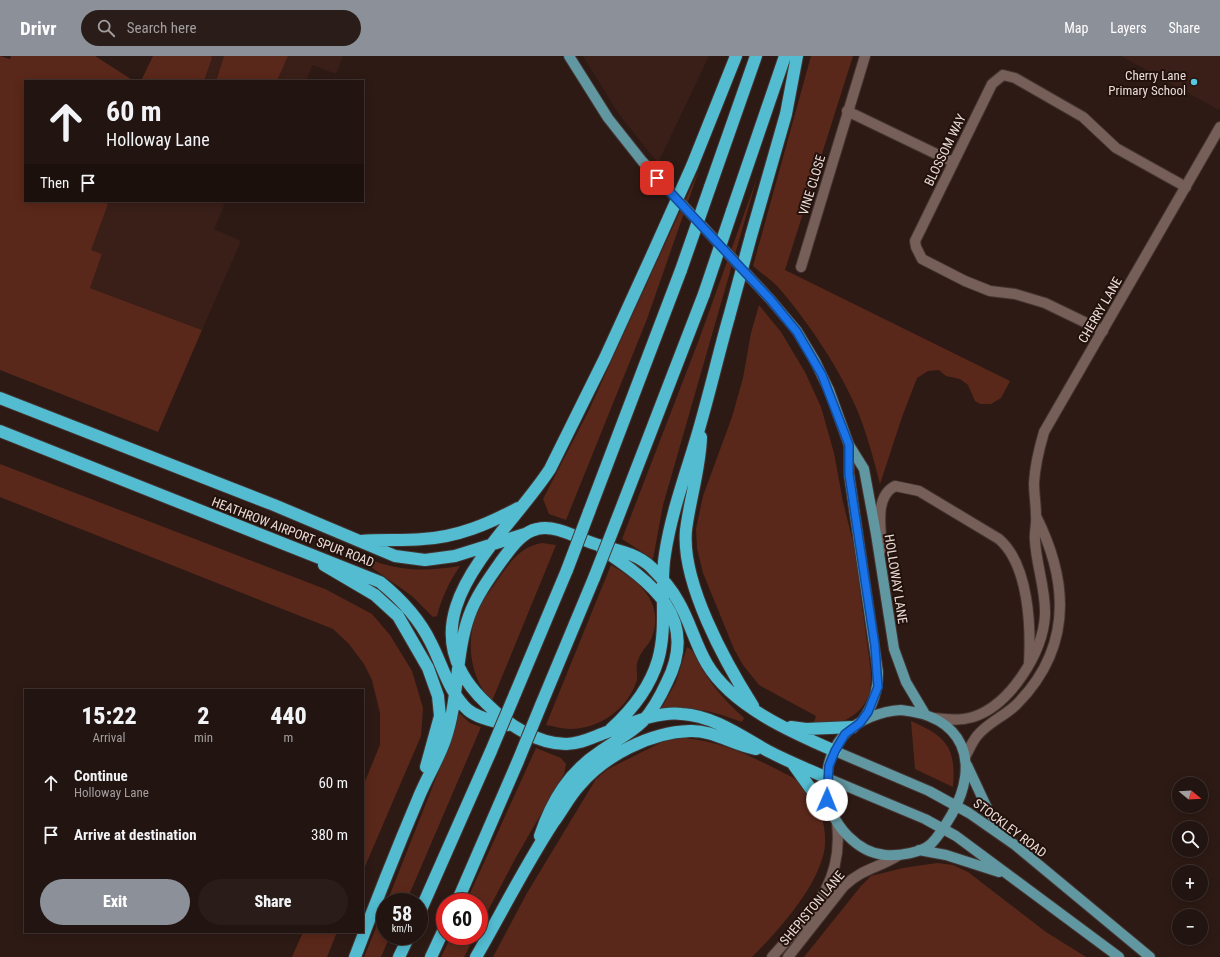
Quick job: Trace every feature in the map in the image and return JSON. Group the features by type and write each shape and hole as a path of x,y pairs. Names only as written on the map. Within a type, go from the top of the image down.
{"highway":[{"path":"736,56 692,166 605,358 558,455 524,505 492,543 470,575 458,598 454,610 452,636 459,669 465,680 482,700 517,728 543,740 565,744 584,741 664,714 694,715 726,727 792,763 827,778"},
{"path":"428,894 491,751 567,570 681,270 756,56"},
{"path":"460,893 518,761 616,522 704,294 784,56"},
{"path":"607,732 624,717 640,696 655,670 663,634 662,578 672,517 701,424 729,316 786,114 797,56"},
{"name":"HEATHROW AIRPORT SPUR ROAD","path":"0,398 149,455 395,556 425,560 455,556 537,529 554,529 596,545"},
{"path":"701,424 700,459 686,530 686,551 689,568 720,649 733,675 755,709"},
{"name":"HEATHROW AIRPORT SPUR ROAD","path":"0,431 288,544 380,582 397,596 419,621 431,642 455,692 464,706 475,715 517,728"},
{"path":"361,541 382,539 422,539 450,535 486,525 524,505"},
{"path":"355,957 418,798 444,741 455,692 466,627 477,599 508,552 525,534"},
{"path":"288,544 375,595 398,616 421,655 435,684 440,716 418,798"},
{"path":"596,545 621,550 639,558 662,578 677,599 698,648 709,667 739,699 780,725 835,751"},
{"path":"535,851 548,812 564,787 591,758 632,730 643,720 663,691 676,662 678,647 676,626 662,598 638,573 596,545"},
{"path":"780,725 806,729 857,725"},
{"path":"476,957 535,851 568,798 579,785 604,764 636,744 659,736 691,731 714,734 748,747 769,751"},
{"path":"792,763 816,796 831,812"},
{"path":"399,957 405,945"},
{"path":"431,957 437,945"}],"main road":[{"name":"HOLLOWAY LANE","path":"569,56 608,118 642,161 770,299 797,332 822,375 849,445 864,469 893,643 899,667 906,682 930,716"},
{"name":"HOLLOWAY LANE","path":"849,445 849,474 878,672 876,694 868,712 857,725 845,734 835,751 829,766 827,778 827,800 837,823 855,842 866,849 884,855 899,855 919,850"},
{"path":"857,725 882,713 891,711 911,711 930,716 945,725 954,735 988,810 1003,833 1015,845"},
{"name":"STOCKLEY ROAD","path":"835,751 929,791 957,806 1015,845 1150,957"},
{"path":"919,850 931,844 944,829 957,806 964,790 966,760"},
{"path":"827,778 944,829 962,840 1118,957"},
{"path":"919,850 946,855 1009,875"}],"street":[{"name":"VINE CLOSE","path":"801,267 865,56"},
{"name":"BLOSSOM WAY","path":"1103,331 1045,303 1015,294 979,288 922,259 916,248 915,241 992,84 1003,75 1009,75 1083,117 1116,148 1186,187"},
{"path":"848,111 953,162"},
{"name":"CHERRY LANE","path":"930,716 958,720 979,715 1009,690 1029,664 1038,645 1045,616 1043,589 1035,540 1036,516 1034,483 1035,468 1044,432 1220,127"},
{"path":"883,583 881,513 884,494 895,486 919,491 999,539 1009,547 1020,570 1030,619 1029,664"},
{"name":"CHERRY LANE","path":"966,760 977,735 1015,706 1030,689 1047,661 1054,642 1060,610 1059,578 1050,548 1036,516"},
{"name":"SHEPISTON LANE","path":"772,957 817,904 827,888 837,863 839,838 837,823"},
{"name":"SHEPISTON LANE","path":"788,957 844,886 864,871 887,863 899,855"}],"shaded area":[{"path":"0,56 10,59 11,56 95,56 132,80 24,80 24,202 103,202 108,204 91,250 102,254 90,288 202,330 158,432 0,370"},
{"path":"153,56 211,56 212,58 204,80 141,80"},
{"path":"211,56 224,56 216,80 204,80 212,58"},
{"path":"224,56 288,56 277,80 216,80"},
{"path":"288,56 343,56 336,74 313,65 306,80 277,80"},
{"path":"583,56 709,56 658,163 618,113"},
{"path":"811,56 853,56 785,270 1010,381 1001,398 991,404 980,404 975,401 968,385 960,379 946,376 939,370 928,371 917,378 902,417 880,484 862,423 847,388 838,372 820,342 788,299 774,283 753,266"},
{"name":"Cherry Lane Primary School","path":"1121,56 1220,56 1219,110"},
{"path":"699,170 647,319 566,520 549,514 543,499 588,412"},
{"path":"757,178 663,505 653,559 622,539 700,337"},
{"path":"103,202 226,202 214,229 241,241 202,330 90,288 102,254 90,250 108,204"},
{"path":"759,305 781,332 805,372 821,407 834,453 843,502 854,546 871,672 871,684 868,697 853,716 846,720 830,724 814,722 816,716 759,685 743,665 734,649 703,573 697,548 696,529 703,496 732,417 743,378 751,333"},
{"path":"0,464 325,589 372,614 390,635 412,671 423,708 421,736 364,869 364,784 380,745 380,713 372,680 364,664 349,644 333,629 0,497"},
{"path":"542,543 556,545 492,701 479,683 472,662 471,639 475,618 486,597 512,561 522,551"},
{"path":"374,561 385,565 416,570 460,566 446,590 437,616 433,617 412,596 371,567"},
{"path":"611,565 639,585 652,603 655,613 655,624 652,637 637,663 637,680 633,690 627,700 619,708 602,721 581,728 570,729 546,725"},
{"path":"687,647 692,650 714,687 744,718 742,722 703,710 684,708 661,709 676,682"},
{"path":"459,713 470,723 481,727 410,893 391,893 449,745"},
{"path":"911,721 933,732 947,745 953,762 953,787 915,769"},
{"path":"685,738 727,747 792,777 810,793 817,803 824,824 825,840 823,856 818,870 803,897 773,935 752,957 493,957 527,893 596,779 608,769 668,739"},
{"path":"536,748 561,758 566,764 564,774 515,859 488,911 488,893 470,893"},
{"path":"937,863 953,865 968,872 1046,932 1086,957 804,957 861,886 871,876 903,868"},
{"path":"376,928 376,945 386,945 381,957 364,957"},
{"path":"303,933 337,933 327,957 292,957"},
{"path":"447,945 470,945 464,957 441,957"}],"place":[{"name":"Cherry Lane Primary School","path":"1194,82"}],"route":[{"path":"657,178 770,299 797,332 815,360 829,390 849,445 849,474 875,646 878,687 874,702 868,712 860,723 845,734 839,742 829,766 826,792 827,800"}]}
